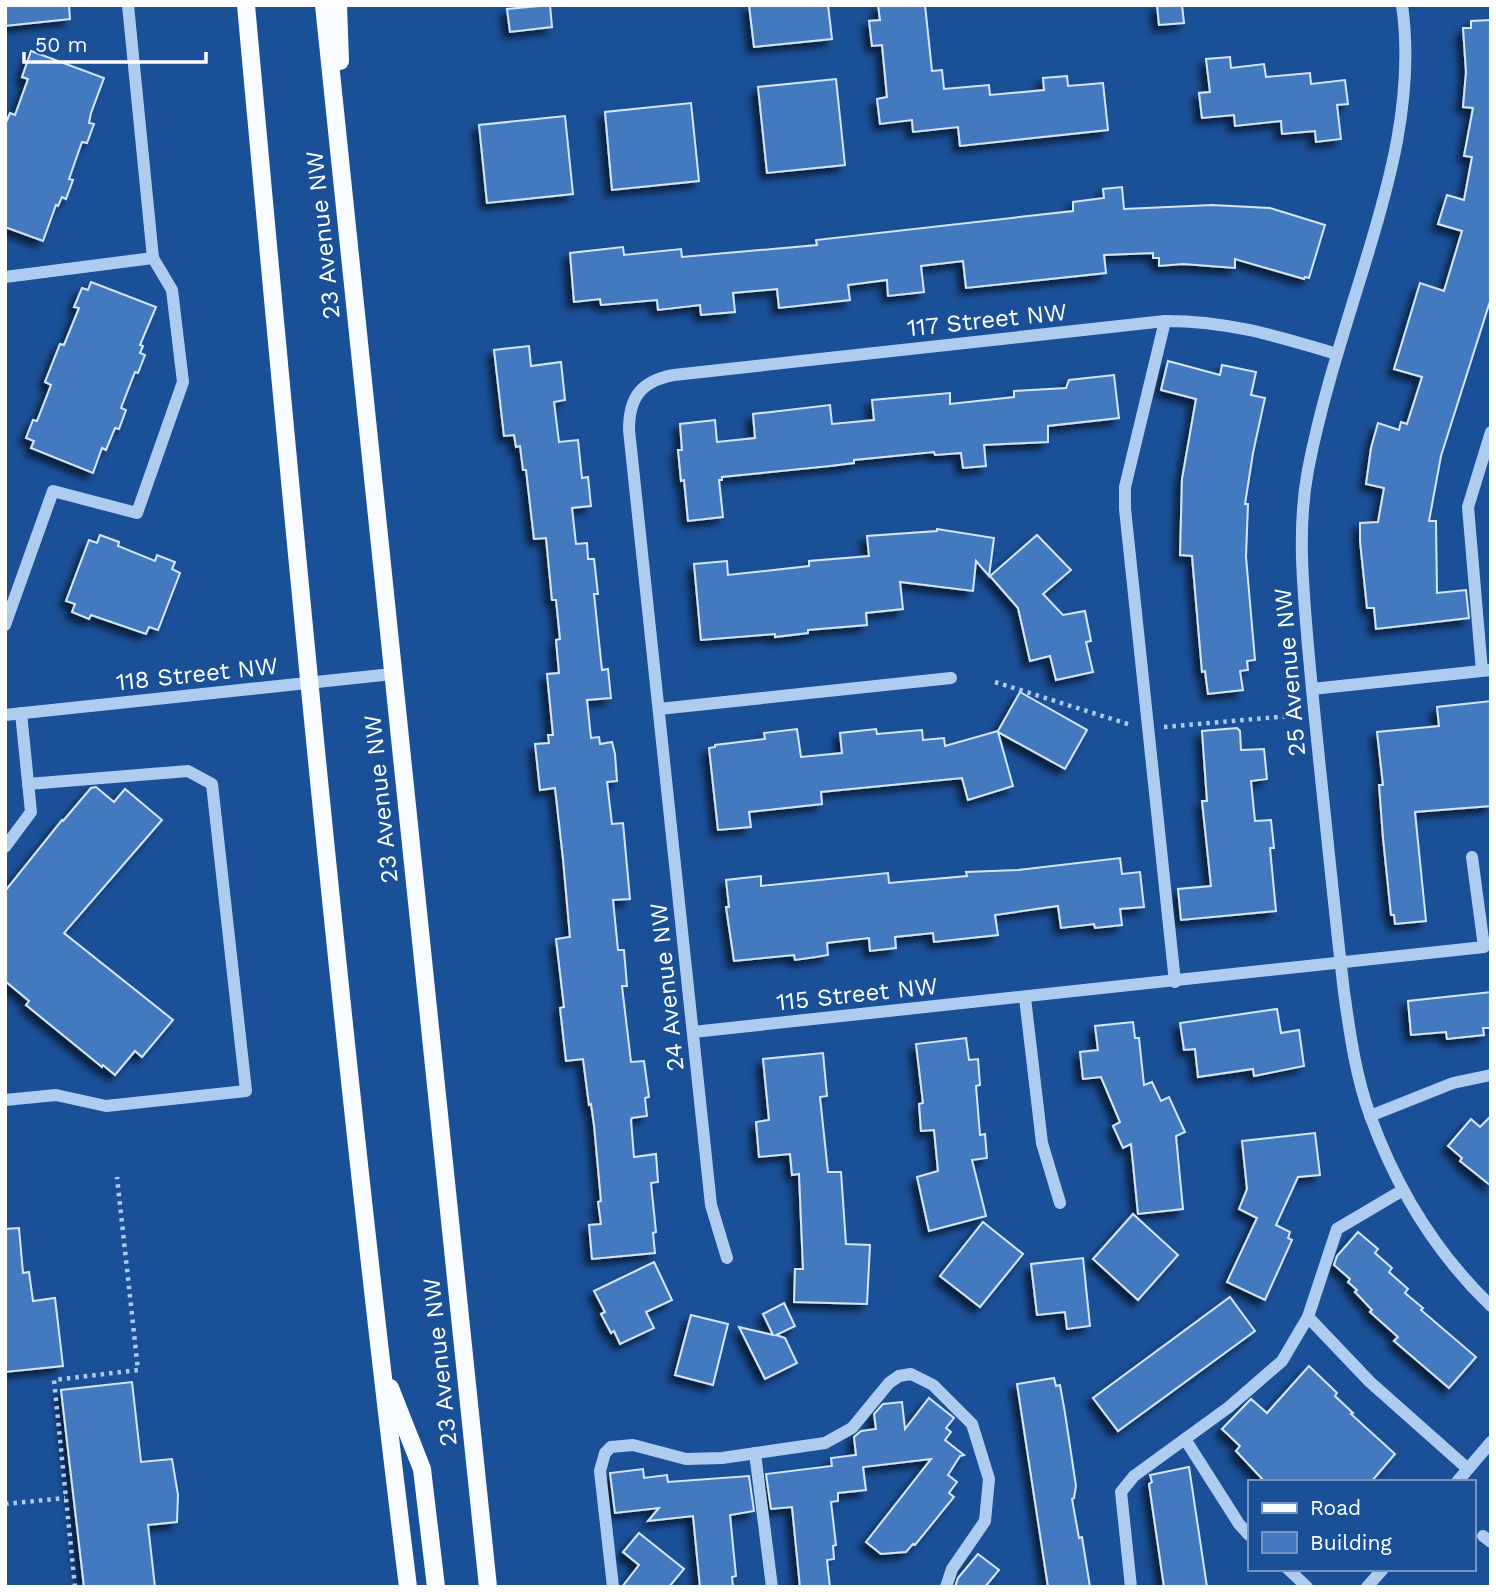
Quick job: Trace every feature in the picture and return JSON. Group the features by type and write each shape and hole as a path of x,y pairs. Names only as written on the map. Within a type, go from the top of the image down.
{"main road":[{"path":"246,5 308,684 381,1365 408,1587"},
{"name":"23 Avenue NW","path":"324,5 488,1587"},
{"path":"338,5 345,204"},
{"path":"381,1365 422,1469 436,1587"}],"street":[{"path":"5,625 53,491 137,513 183,382 172,290 152,258 128,5"},
{"name":"25 Avenue NW","path":"1402,5 1405,60 1402,111 1395,156 1315,437 1302,506 1302,583 1341,964 1357,1074 1370,1116 1403,1190 1433,1239 1461,1275 1491,1306"},
{"path":"5,277 152,258"},
{"path":"1165,321 1125,487 1125,509 1175,982"},
{"name":"117 Street NW","path":"641,389 659,377 674,375 1165,321 1207,322 1254,329 1337,354"},
{"name":"24 Avenue NW","path":"641,389 629,414 629,430 712,1216 727,1258"},
{"path":"1312,689 1486,671 1468,508 1491,432"},
{"name":"118 Street NW","path":"5,715 392,674"},
{"path":"659,709 951,678"},
{"path":"5,848 31,812 21,713"},
{"path":"5,1100 56,1094 106,1106 246,1091 212,784 188,771 28,784"},
{"name":"115 Street NW","path":"693,1032 1484,947 1472,856"},
{"path":"1025,998 1042,1143 1060,1203"},
{"path":"1370,1116 1453,1083 1491,1075"},
{"path":"1131,1587 1122,1492 1134,1476 1229,1407 1282,1361 1308,1317 1337,1229 1403,1190"},
{"path":"1308,1317 1370,1382 1468,1469"},
{"path":"612,1587 600,1471 605,1453 611,1447 633,1445 686,1459 722,1458 825,1443 852,1428 889,1383 899,1376 911,1374 933,1385 972,1424 989,1479 985,1521 952,1569 946,1587"},
{"path":"1185,1439 1248,1534"},
{"path":"1459,1480 1491,1442"},
{"path":"755,1453 772,1587"},
{"path":"1290,1571 1307,1587"},
{"path":"1367,1587 1381,1571"}],"path":[{"path":"75,1587 54,1380 138,1370 117,1177"},
{"path":"5,1504 65,1498"}],"building":[{"path":"5,5 69,5 70,19 5,26"},
{"path":"550,5 552,27 510,32 507,9"},
{"path":"749,5 828,5 832,39 754,47"},
{"path":"878,5 925,5 932,71 942,70 944,89 989,85 990,95 1044,90 1043,78 1067,76 1068,86 1103,83 1108,130 960,146 958,127 913,132 912,120 880,124 877,99 887,97 882,45 872,46 869,21 880,20"},
{"path":"1157,5 1182,5 1184,23 1159,25"},
{"path":"1491,20 1491,298 1441,456 1429,521 1436,521 1437,593 1466,590 1469,618 1376,629 1374,608 1367,608 1360,541 1360,523 1378,522 1384,488 1366,484 1371,448 1378,423 1399,430 1401,422 1407,424 1422,377 1394,369 1420,283 1444,291 1462,231 1438,224 1447,195 1464,200 1472,157 1464,156 1473,108 1463,107 1466,72 1463,28 1471,28 1471,21"},
{"path":"31,51 104,78 91,113 89,123 94,124 87,143 82,142 69,179 73,180 66,199 62,197 58,206 56,205 43,241 5,227 5,125 10,113 15,115 28,79 22,77"},
{"path":"1230,57 1231,68 1264,64 1266,77 1310,73 1311,84 1345,80 1348,104 1337,105 1341,139 1316,142 1315,131 1282,134 1281,121 1235,126 1234,115 1202,118 1199,93 1210,92 1206,59"},
{"path":"836,79 845,165 767,173 758,87"},
{"path":"691,103 699,181 612,190 605,112"},
{"path":"565,116 573,194 487,203 479,125"},
{"path":"1122,187 1124,209 1212,205 1270,208 1325,225 1309,278 1304,279 1235,259 1235,268 1183,264 1159,266 1159,258 1153,258 1153,253 1104,255 1106,273 966,288 963,261 921,266 924,292 888,296 887,280 848,285 850,300 779,308 777,289 733,293 735,312 701,315 700,305 658,310 657,300 601,305 600,299 574,302 570,253 623,247 624,255 681,249 682,257 817,245 816,240 1073,211 1073,202 1104,198 1103,189"},
{"path":"91,282 156,307 140,345 143,346 140,353 145,355 121,408 126,410 119,429 115,428 106,450 102,448 93,473 31,448 34,441 26,438 33,420 37,421 51,385 45,382 60,344 64,345 79,308 74,307 82,288 88,290"},
{"path":"529,346 531,366 561,362 565,400 554,402 559,442 578,440 582,478 588,477 591,506 572,508 576,544 587,543 588,559 594,559 598,594 594,594 602,670 608,669 611,698 587,700 591,738 599,737 600,744 612,742 615,754 617,781 607,782 612,824 623,823 630,899 613,900 618,950 624,950 627,986 622,986 631,1062 644,1061 649,1097 645,1098 647,1116 631,1120 634,1157 656,1154 658,1182 651,1183 656,1232 653,1233 655,1253 592,1259 589,1225 601,1224 594,1125 583,1059 566,1061 560,1008 564,1007 556,939 570,937 563,859 555,788 540,790 535,744 549,743 548,735 553,735 547,674 559,673 556,640 560,639 556,600 552,600 546,538 534,539 526,470 523,470 520,446 516,447 514,435 504,436 494,350"},
{"path":"1168,361 1220,375 1222,365 1256,372 1251,395 1265,398 1245,504 1248,504 1246,557 1255,660 1247,661 1248,670 1240,671 1243,690 1208,694 1205,671 1202,672 1192,556 1180,555 1182,479 1196,399 1161,390"},
{"path":"1114,375 1119,418 1048,426 1048,442 984,445 986,466 963,468 961,453 935,455 934,452 722,477 722,480 719,480 723,517 688,521 678,450 682,450 680,424 715,420 717,442 755,438 753,414 830,405 832,424 874,420 872,400 950,393 950,404 1014,397 1014,391 1066,388 1069,380"},
{"path":"937,529 994,538 989,576 976,561 973,591 900,582 903,609 866,613 867,625 808,630 808,633 775,637 775,634 701,640 694,564 727,561 728,575 809,566 809,561 869,556 867,536"},
{"path":"100,535 119,542 118,546 155,561 157,555 175,562 172,569 180,573 158,630 149,627 146,634 91,615 89,619 72,612 75,604 66,601 89,540 97,543"},
{"path":"1037,535 1071,570 1043,594 1063,615 1085,611 1091,641 1086,642 1093,672 1056,680 1050,656 1030,661 1018,608 990,576"},
{"path":"1020,692 1087,730 1065,769 998,732 1013,786 968,800 962,778 821,792 822,804 749,812 751,827 718,830 709,748 715,745 765,739 764,733 797,729 801,757 842,753 840,733 876,729 877,734 922,730 923,740 944,738 945,746 998,731"},
{"path":"1491,701 1491,806 1415,812 1426,921 1395,924 1394,915 1391,915 1383,838 1379,785 1383,785 1377,732 1439,726 1437,707"},
{"path":"1237,728 1240,731 1241,750 1264,749 1267,779 1251,781 1255,821 1271,820 1274,848 1270,848 1276,911 1181,920 1178,889 1211,886 1202,801 1207,801 1202,731"},
{"path":"96,787 114,802 125,789 162,820 64,933 173,1020 142,1057 135,1051 115,1075 26,1005 29,1001 5,981 5,891 62,820 91,788"},
{"path":"1120,858 1122,874 1140,872 1144,907 1120,909 1122,925 1095,928 1094,924 1061,928 1058,906 995,915 998,935 934,942 933,933 895,937 896,948 870,951 869,938 827,943 828,955 795,960 794,955 734,961 726,907 729,907 726,880 761,876 761,886 888,873 889,883 967,876 966,872 1018,870"},
{"path":"1491,992 1491,1028 1483,1028 1484,1035 1447,1039 1446,1032 1411,1035 1408,1001"},
{"path":"1277,1009 1281,1033 1299,1030 1304,1066 1254,1076 1253,1069 1198,1077 1195,1049 1184,1050 1180,1023"},
{"path":"1133,1022 1135,1038 1139,1038 1144,1085 1152,1082 1161,1101 1169,1097 1185,1132 1176,1136 1183,1209 1138,1214 1131,1144 1123,1148 1113,1126 1120,1122 1101,1077 1083,1079 1080,1052 1098,1050 1095,1026"},
{"path":"966,1038 969,1060 978,1059 980,1085 976,1086 980,1135 985,1134 987,1158 972,1160 986,1216 929,1231 917,1177 938,1171 934,1130 921,1131 919,1104 923,1103 916,1044"},
{"path":"823,1053 827,1096 820,1097 828,1172 841,1172 846,1244 870,1245 867,1304 794,1302 795,1269 803,1269 799,1174 792,1175 790,1154 759,1157 756,1122 769,1120 763,1059"},
{"path":"1491,1116 1491,1186 1460,1161 1462,1158 1448,1146 1471,1119 1480,1127"},
{"path":"1315,1133 1320,1175 1298,1177 1276,1225 1290,1232 1288,1238 1292,1240 1265,1300 1227,1282 1257,1218 1239,1209 1247,1189 1242,1141"},
{"path":"1133,1214 1178,1255 1138,1300 1093,1259"},
{"path":"983,1222 1023,1254 980,1307 940,1276"},
{"path":"19,1228 23,1273 29,1272 33,1301 55,1298 63,1366 5,1372 5,1229"},
{"path":"1358,1232 1378,1249 1375,1253 1392,1268 1389,1272 1408,1289 1405,1293 1423,1308 1421,1310 1476,1357 1449,1388 1394,1341 1398,1337 1370,1312 1372,1310 1348,1282 1350,1279 1334,1265 1337,1256"},
{"path":"1083,1258 1090,1326 1067,1329 1065,1312 1037,1315 1031,1264"},
{"path":"654,1262 672,1300 646,1312 654,1328 620,1344 601,1314 605,1312 594,1291"},
{"path":"1230,1297 1255,1331 1118,1431 1093,1398"},
{"path":"784,1303 795,1326 776,1335 785,1338 797,1363 765,1379 739,1327 773,1335 763,1314"},
{"path":"691,1315 728,1324 713,1385 675,1375"},
{"path":"1309,1366 1337,1393 1335,1396 1353,1413 1351,1414 1395,1454 1373,1480 1263,1480 1236,1451 1240,1446 1222,1429 1251,1399 1267,1413"},
{"path":"1054,1378 1056,1386 1060,1385 1065,1413 1076,1486 1072,1499 1079,1538 1082,1537 1090,1587 1048,1587 1017,1384"},
{"path":"132,1382 141,1462 172,1459 178,1495 177,1522 148,1525 155,1587 84,1587 61,1390"},
{"path":"929,1398 954,1418 946,1428 951,1432 945,1440 964,1455 960,1456 948,1475 957,1482 949,1493 954,1497 915,1545 906,1552 881,1554 866,1542 931,1459 863,1467 866,1490 838,1493 838,1501 831,1502 836,1545 833,1546 834,1559 827,1560 830,1587 800,1587 792,1507 771,1509 766,1474 832,1466 831,1458 856,1455 854,1437 861,1431 876,1429 874,1414 883,1404 902,1402 905,1429"},
{"path":"1189,1467 1207,1587 1164,1587 1149,1484 1152,1482 1150,1475"},
{"path":"643,1469 644,1478 667,1475 668,1482 749,1476 754,1511 730,1515 736,1576 732,1577 733,1587 700,1587 693,1516 648,1521 659,1508 615,1513 610,1473"},
{"path":"639,1533 684,1569 669,1587 622,1587 639,1565 623,1552"},
{"path":"978,1554 999,1570 985,1587 955,1587 958,1578"}]}
